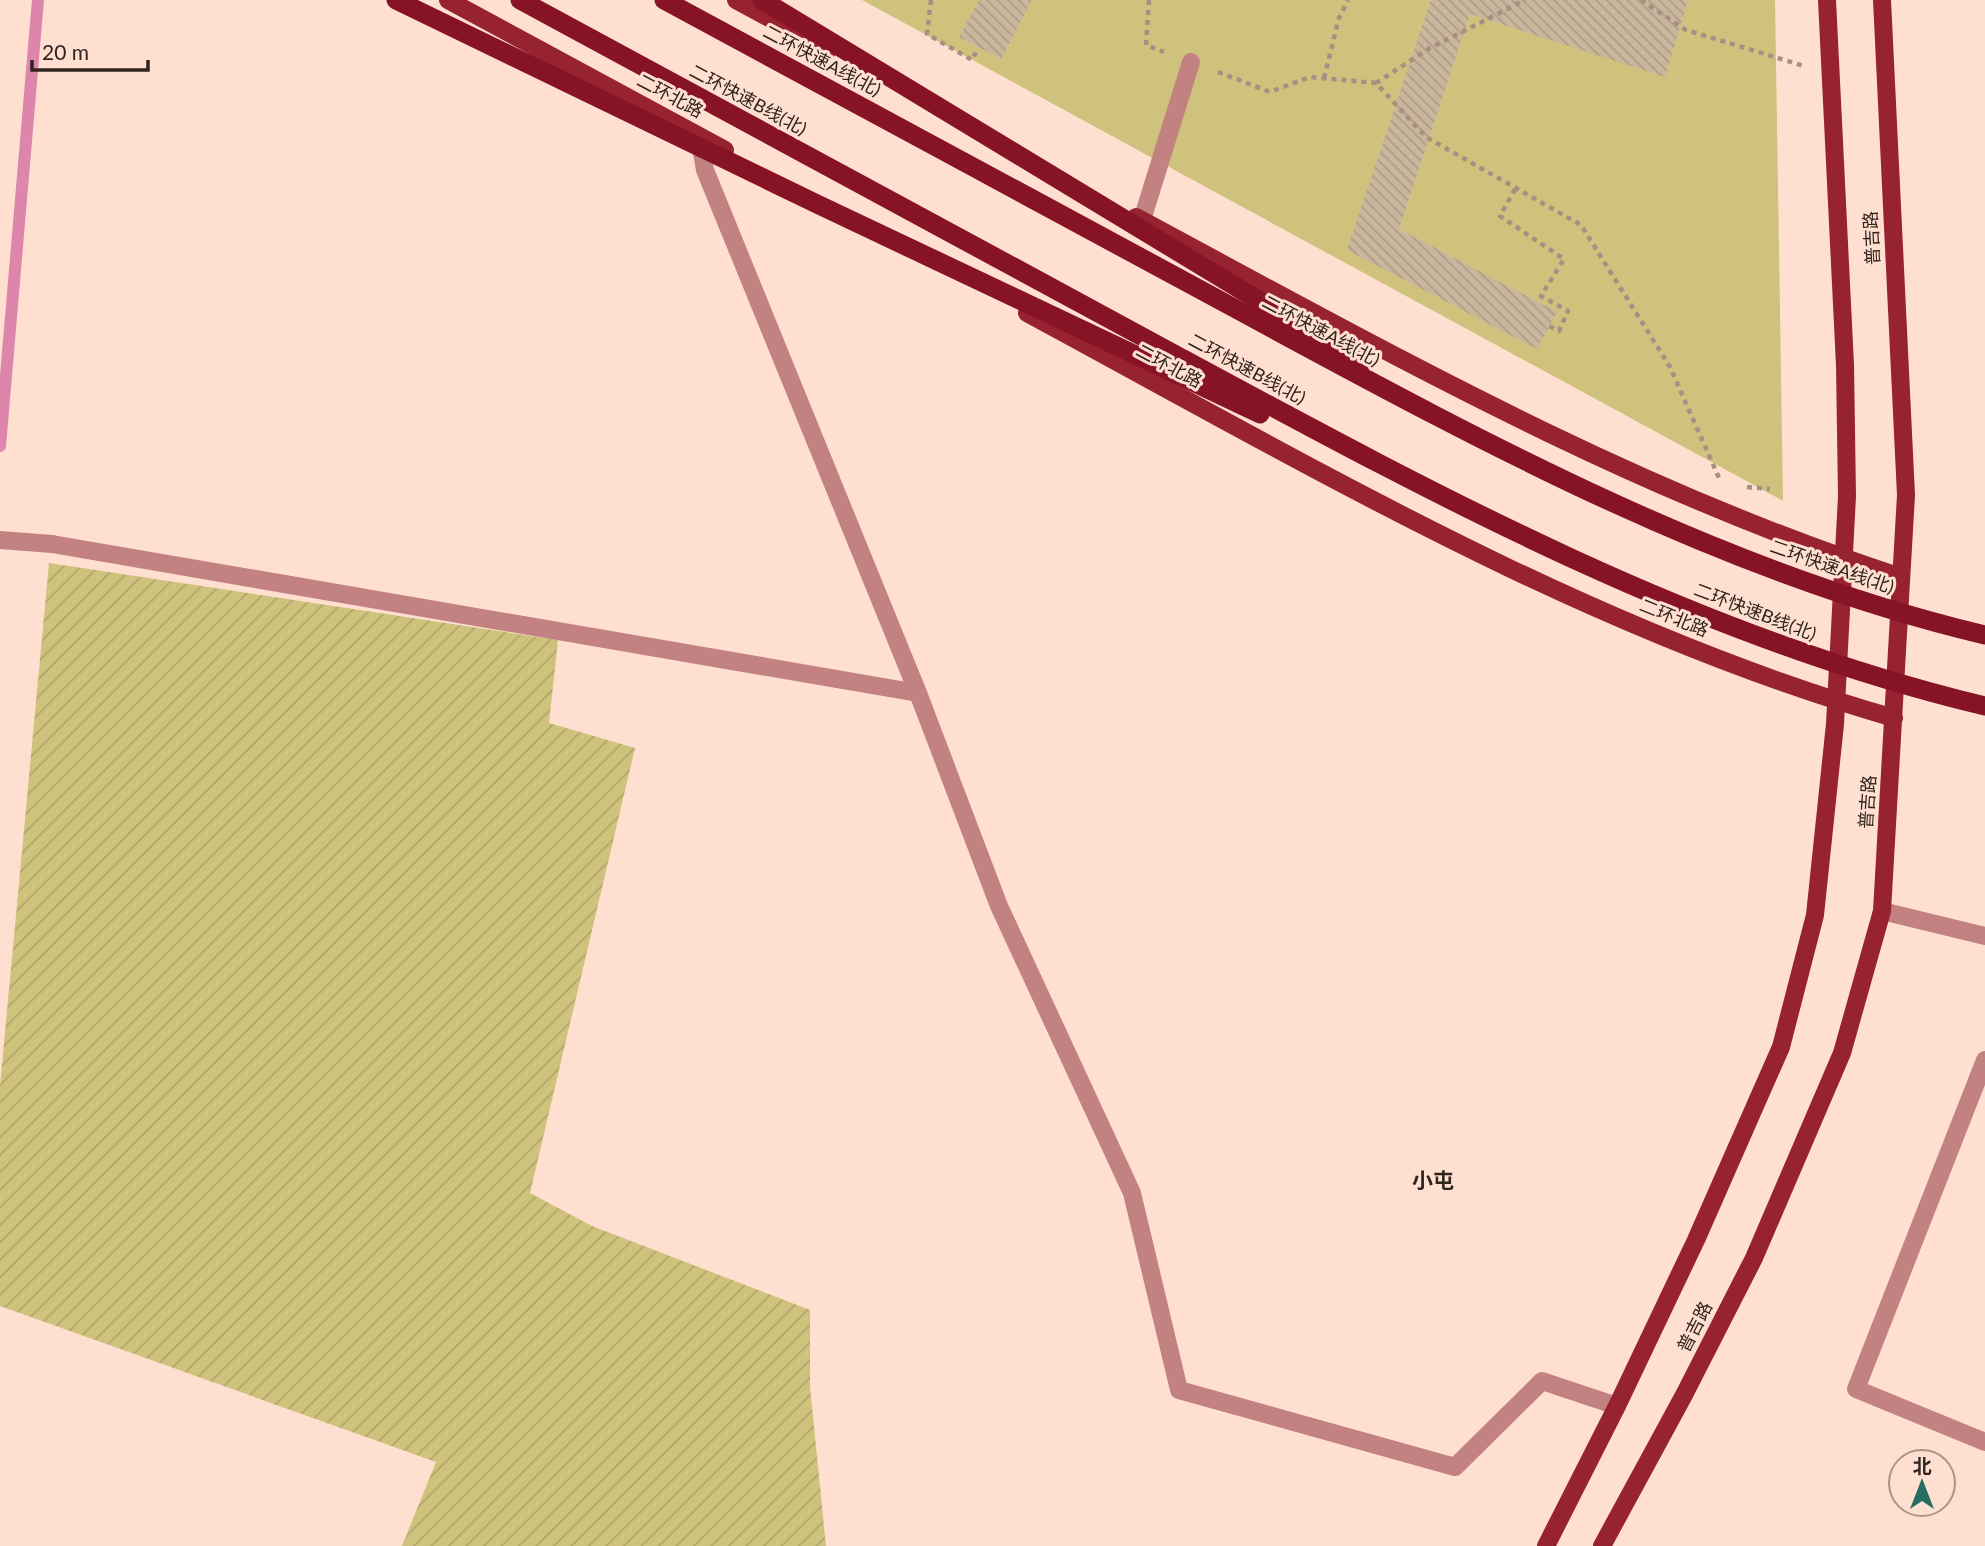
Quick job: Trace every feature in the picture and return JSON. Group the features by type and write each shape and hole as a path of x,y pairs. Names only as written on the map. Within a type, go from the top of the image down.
{"highway":[{"path":"396,0 941,264 1517,533"},
{"name":"二环快速B线(北)","path":"520,0 1346,446 1517,533 1665,600 1804,654 1985,706"},
{"name":"二环快速A线(北)","path":"664,0 1342,366 1547,472 1771,569 1892,610 1985,635"},
{"path":"762,0 1421,399 1547,472"}],"main road":[{"name":"二环北路","path":"448,0 1257,437 1468,547 1651,632 1793,687 1894,718"},
{"path":"736,0 1394,356 1562,441 1705,506 1844,559 1901,577"},
{"name":"普吉路","path":"1546,1546 1617,1406 1696,1240 1781,1047 1815,915 1836,701 1847,496 1845,365 1827,0"},
{"name":"普吉路","path":"1602,1546 1754,1258 1842,1053 1882,911 1906,495 1882,0"}],"street":[{"path":"1142,220 1191,62"},
{"path":"699,136 705,170 918,693 999,906 1132,1193 1179,1390 1455,1467 1542,1381 1617,1406"},
{"path":"0,540 52,544 918,693"},
{"path":"1882,911 1985,936"},
{"path":"1985,1060 1856,1389 1985,1442"}],"path":[{"path":"931,0 927,34 972,60 978,48"},
{"path":"1149,0 1146,45 1270,92 1310,77 1376,83 1430,48 1525,0"},
{"path":"1324,78 1339,18 1348,0"},
{"path":"1641,0 1686,30 1830,74"},
{"path":"1376,83 1426,137 1581,225 1670,367 1722,486"},
{"path":"1515,189 1500,216 1564,259 1541,296 1569,310 1559,331 1549,326"},
{"path":"1734,487 1770,489"}],"shaded area":[{"path":"862,0 1775,0 1783,501"},
{"path":"49,563 558,640 549,723 635,748 530,1193 592,1226 810,1310 810,1387 826,1546 402,1546 436,1462 0,1306 0,1086"}],"building":[{"path":"979,0 1032,0 1001,59 959,37"},
{"path":"1431,0 1688,0 1665,77 1470,14 1399,229 1557,312 1537,349 1347,250"}],"waterway":[{"path":"0,446 38,0"}],"district":[{"name":"小屯","path":"1433,1181"}]}
